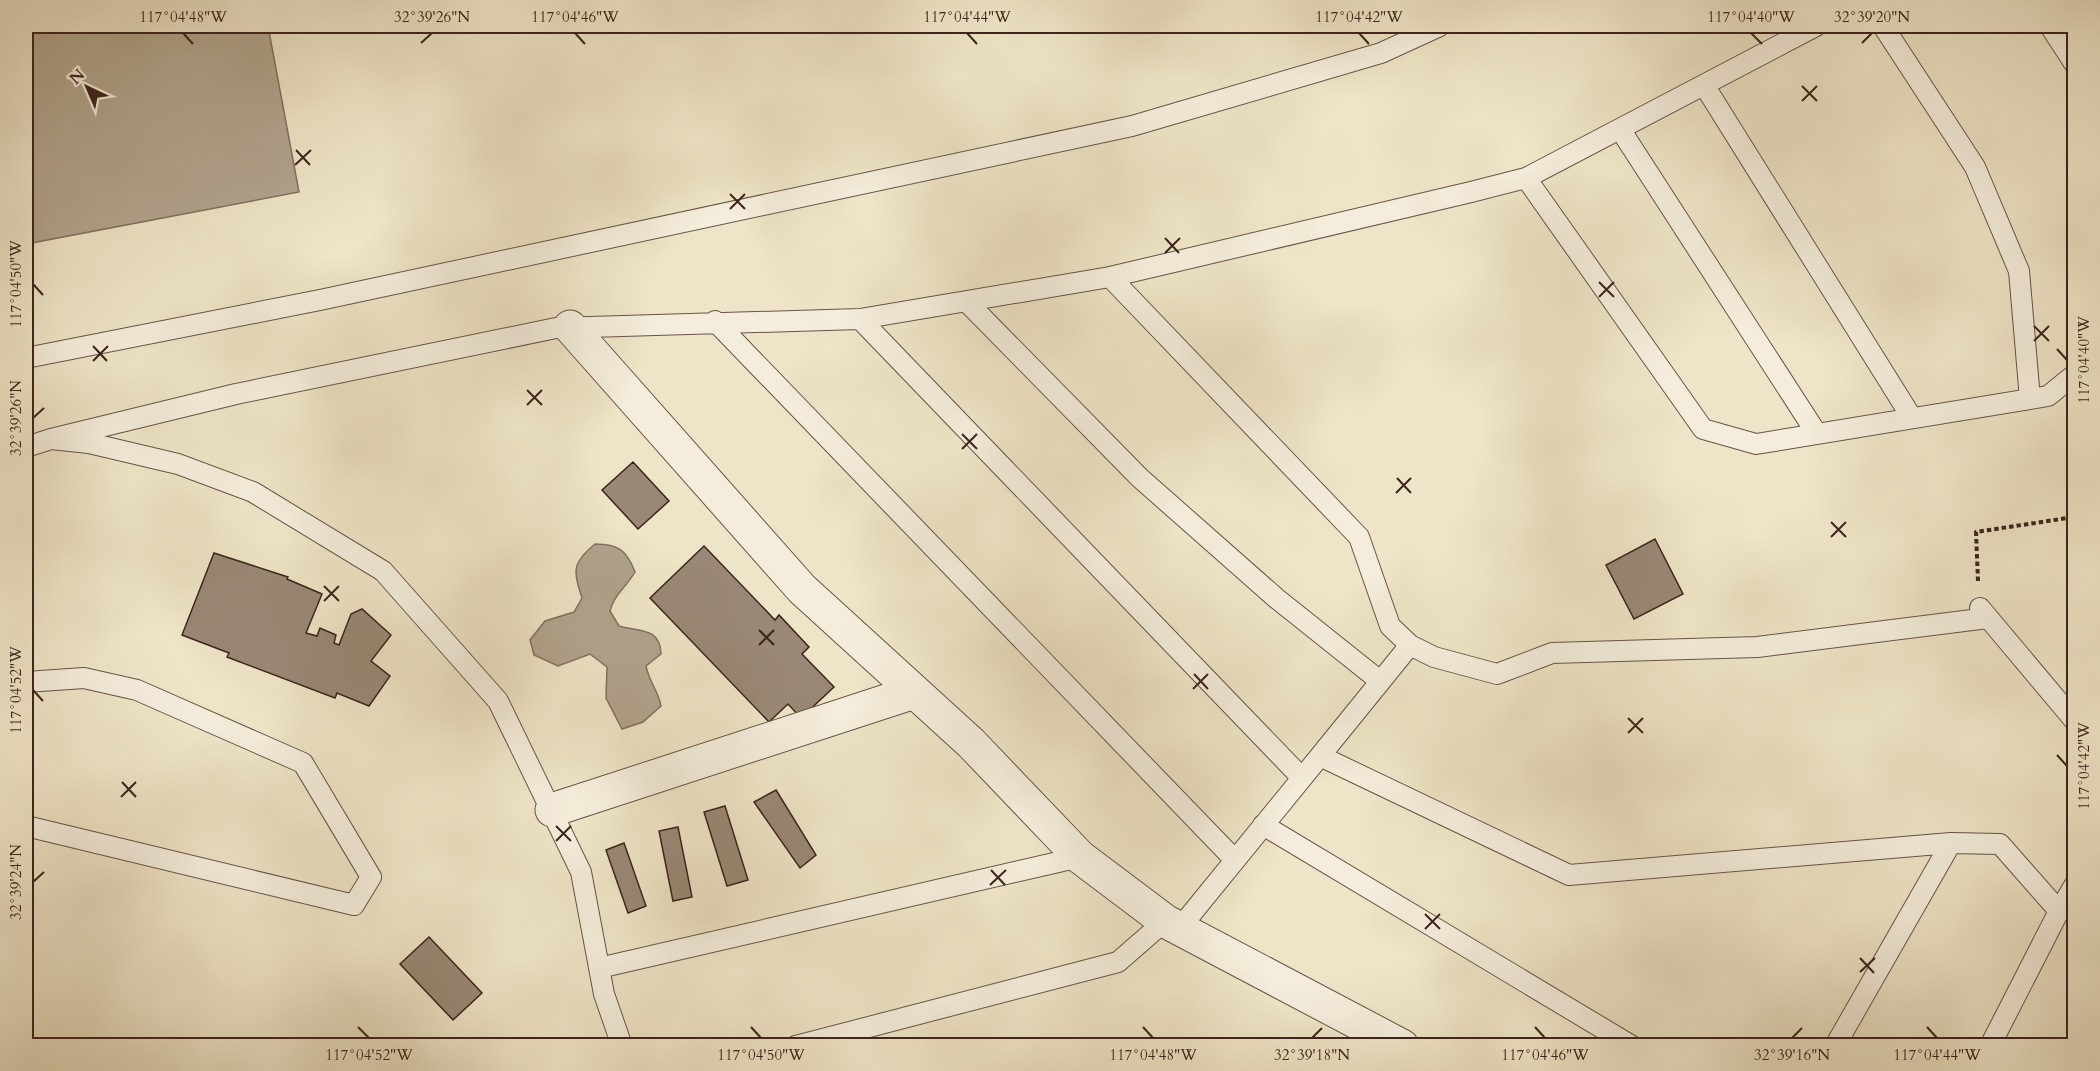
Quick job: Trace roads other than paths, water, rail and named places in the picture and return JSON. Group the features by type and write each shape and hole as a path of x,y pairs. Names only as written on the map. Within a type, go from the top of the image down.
{"street":[{"path":"570,327 802,589 971,743 1080,857 1172,925 1350,1033 1402,1046"},
{"path":"552,810 914,692"}],"lane":[{"path":"26,358 320,300 1132,126 1380,53 1440,26"},
{"path":"26,447 236,394 544,330 715,321 860,318 1110,277 1526,178 1816,26"},
{"path":"1883,26 1976,167 2019,271 2030,399"},
{"path":"2050,26 2074,63"},
{"path":"1704,85 1912,418"},
{"path":"1620,129 1817,434"},
{"path":"1526,178 1702,429 1756,444 2048,396 2074,375"},
{"path":"1110,277 1359,537 1390,626 1410,645 1434,657 1497,674 1552,653 1757,647 1984,613 2074,720"},
{"path":"966,301 1140,478 1276,598 1380,681"},
{"path":"860,318 1302,778"},
{"path":"715,321 1234,859"},
{"path":"51,439 114,448 178,464 253,492 383,571 498,701 581,872 604,994 622,1046"},
{"path":"796,1046 1118,962 1172,925 1234,859 1410,645"},
{"path":"26,682 84,678 137,690 232,729 303,763 371,877 354,905 26,826"},
{"path":"1320,756 1569,875 1951,843 2000,844 2059,911"},
{"path":"1263,825 1632,1046"},
{"path":"1835,1046 1951,843"},
{"path":"599,968 1080,857"},
{"path":"1990,1046 2074,886"}]}
